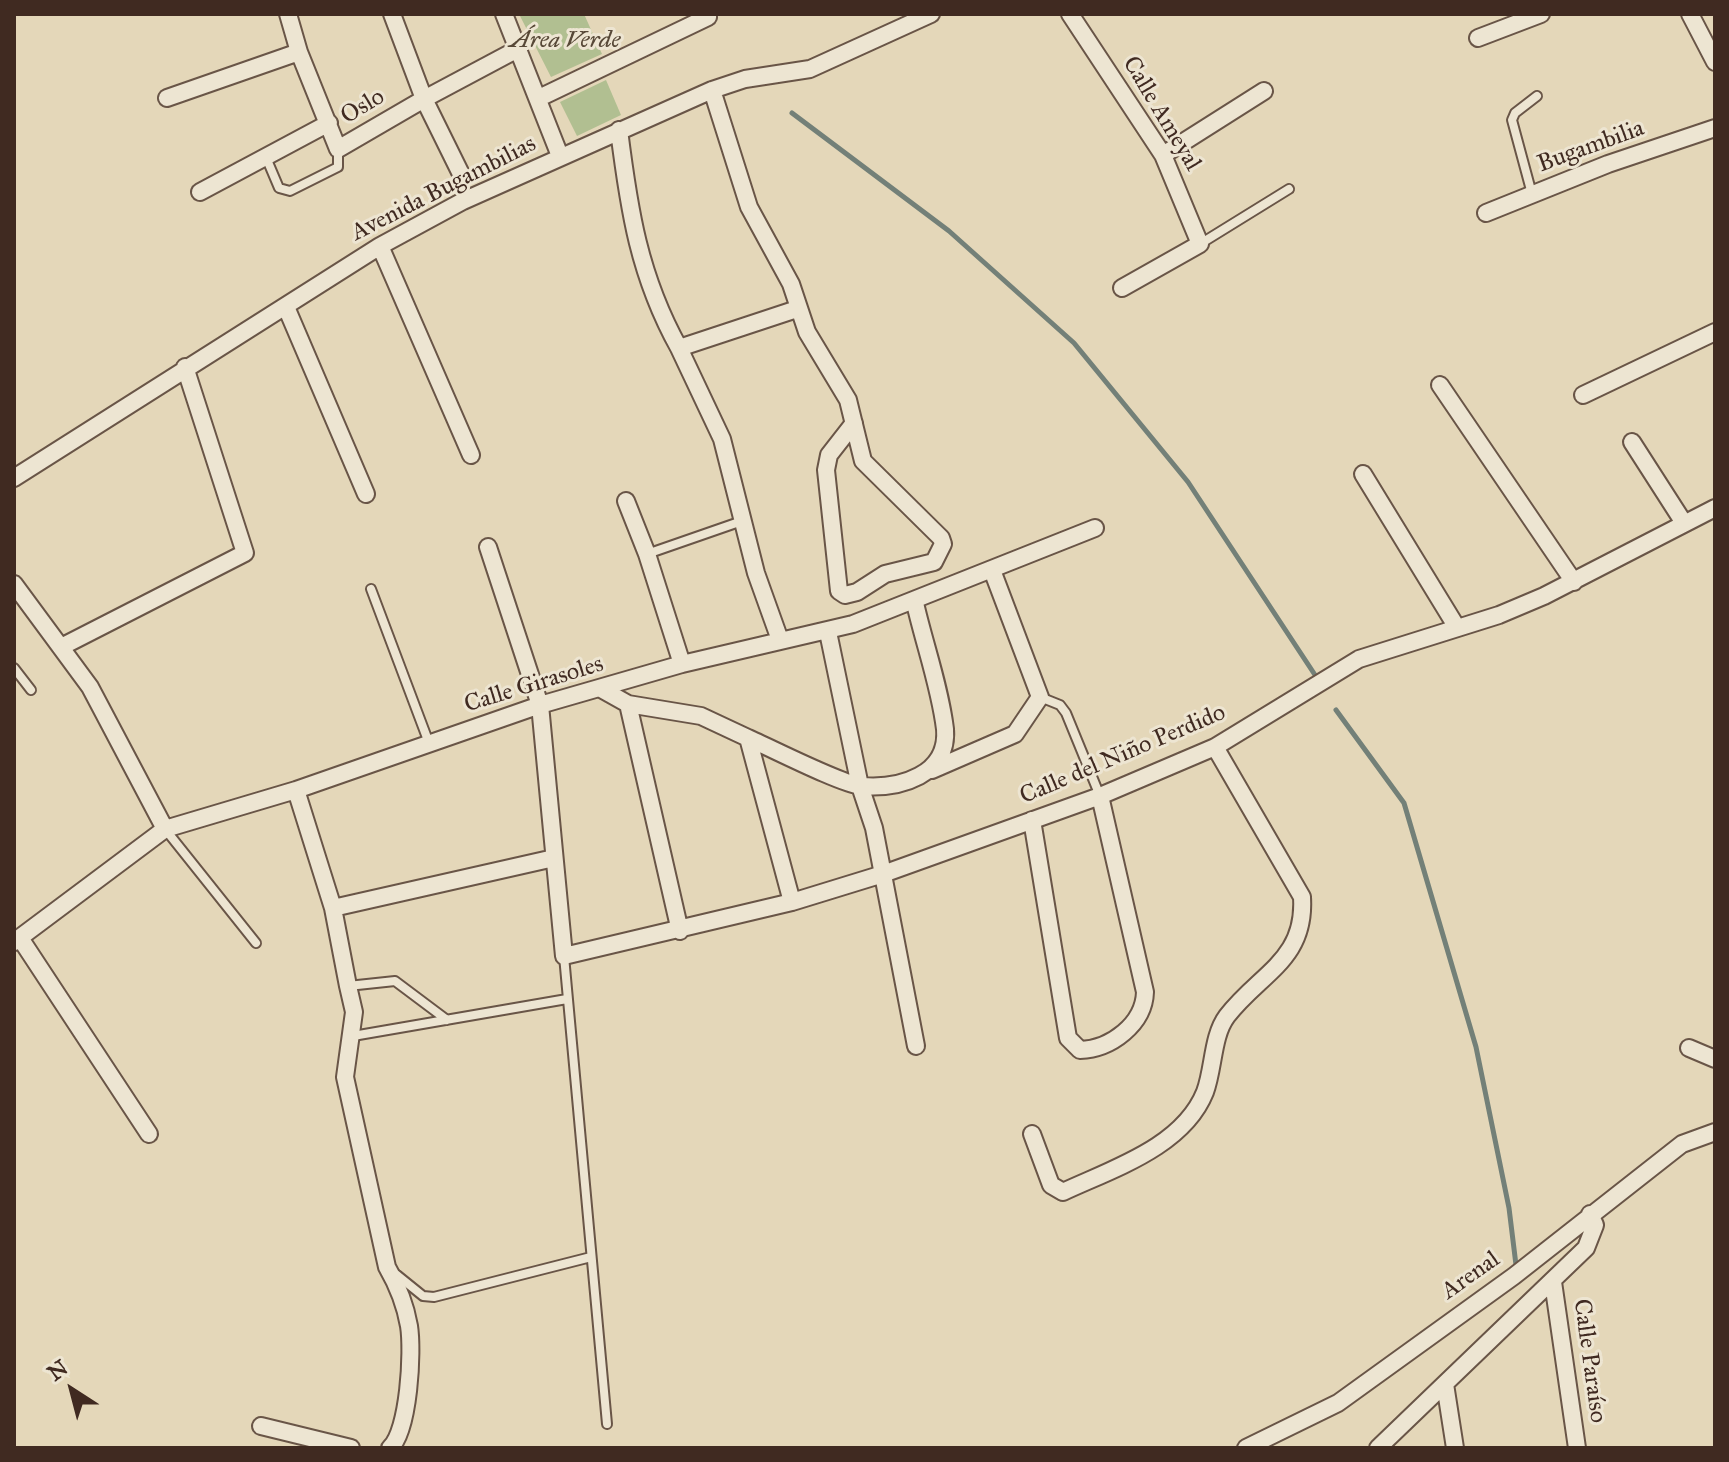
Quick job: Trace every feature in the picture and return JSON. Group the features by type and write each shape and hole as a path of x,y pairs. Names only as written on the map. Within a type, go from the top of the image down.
{"street":[{"name":"Oslo","path":"288,14 299,52 338,149 424,99 460,172"},
{"path":"392,14 424,99 516,50"},
{"path":"504,14 560,156"},
{"name":"Avenida Bugambilias","path":"14,478 380,246 463,201 712,90 745,79 810,69 931,14"},
{"name":"Calle Ameyal","path":"1070,14 1163,155 1200,244"},
{"path":"1478,38 1541,14"},
{"path":"1690,14 1715,62"},
{"path":"539,98 708,17"},
{"path":"167,98 299,52"},
{"path":"712,90 749,207 791,284 807,332 848,400 854,423 863,461 941,538 943,544 934,562 885,574 857,592 845,595 839,591 826,470 829,455 854,423"},
{"path":"1163,155 1264,91"},
{"path":"200,192 329,123"},
{"name":"Bugambilia","path":"1486,213 1608,164 1715,128"},
{"path":"619,130 631,223 649,287 722,439 742,521 780,640"},
{"path":"1122,288 1200,244"},
{"path":"380,246 471,455"},
{"path":"286,307 366,494"},
{"path":"679,348 797,309"},
{"path":"1583,395 1715,332"},
{"path":"63,646 245,553 185,367"},
{"path":"1440,385 1574,582"},
{"path":"1632,442 1684,523"},
{"path":"1363,474 1456,626"},
{"path":"626,501 647,554 682,664"},
{"name":"Calle del Niño Perdido","path":"564,956 680,931 792,902 883,874 1100,796 1215,747 1359,659 1499,615 1574,582 1715,508"},
{"name":"Calle Girasoles","path":"17,940 165,829 296,790 540,705 603,690 682,664 780,640 828,632 915,603 1095,528"},
{"path":"488,547 540,705 564,956"},
{"path":"603,690 628,704 701,716 860,786 914,779 1015,734 1040,697 992,570"},
{"path":"14,584 63,646 90,687 165,829"},
{"path":"915,603 945,730 942,754 932,770"},
{"path":"828,632 860,786 874,828 916,1046"},
{"path":"628,704 680,931"},
{"path":"748,738 792,902"},
{"path":"1032,1134 1051,1185 1063,1192 1147,1153 1177,1129 1204,1095 1219,1028 1281,961 1296,939 1303,921 1302,897 1215,747"},
{"path":"296,790 333,908 354,1012 345,1077 387,1267 401,1292 410,1330 408,1390 402,1424 390,1448"},
{"path":"1032,820 1068,1038 1080,1050 1092,1050 1139,1018 1145,1009 1145,992 1100,796"},
{"path":"333,908 554,858"},
{"path":"17,940 149,1134"},
{"path":"1689,1048 1715,1059"},
{"name":"Arenal","path":"1246,1448 1338,1403 1514,1276 1682,1144 1715,1132"},
{"path":"1378,1448 1586,1248 1595,1225 1590,1214"},
{"name":"Calle Paraíso","path":"1553,1282 1577,1448"},
{"path":"1445,1384 1455,1448"},
{"path":"261,1426 351,1448"}],"lane":[{"path":"1532,194 1512,120 1515,113 1537,96"},
{"path":"265,155 279,188 290,191 338,167 338,149"},
{"path":"1200,244 1289,189"},
{"path":"647,554 742,521"},
{"path":"371,589 429,744"},
{"path":"14,668 31,690"},
{"path":"1040,697 1060,705 1066,713 1100,796"},
{"path":"165,829 256,943"},
{"path":"564,956 607,1424"},
{"path":"348,986 395,981 447,1020"},
{"path":"353,1036 567,999"},
{"path":"387,1267 412,1289 434,1297 591,1257"}],"green space":[{"name":"Área Verde","path":"519,14 584,14 602,54 551,77"},
{"name":"Área Verde","path":"606,80 621,115 577,136 560,102"}],"waterway":[{"path":"792,113 949,231 1074,343 1188,482 1317,678"},
{"path":"1336,710 1404,803 1476,1047 1509,1208 1516,1265"}]}
